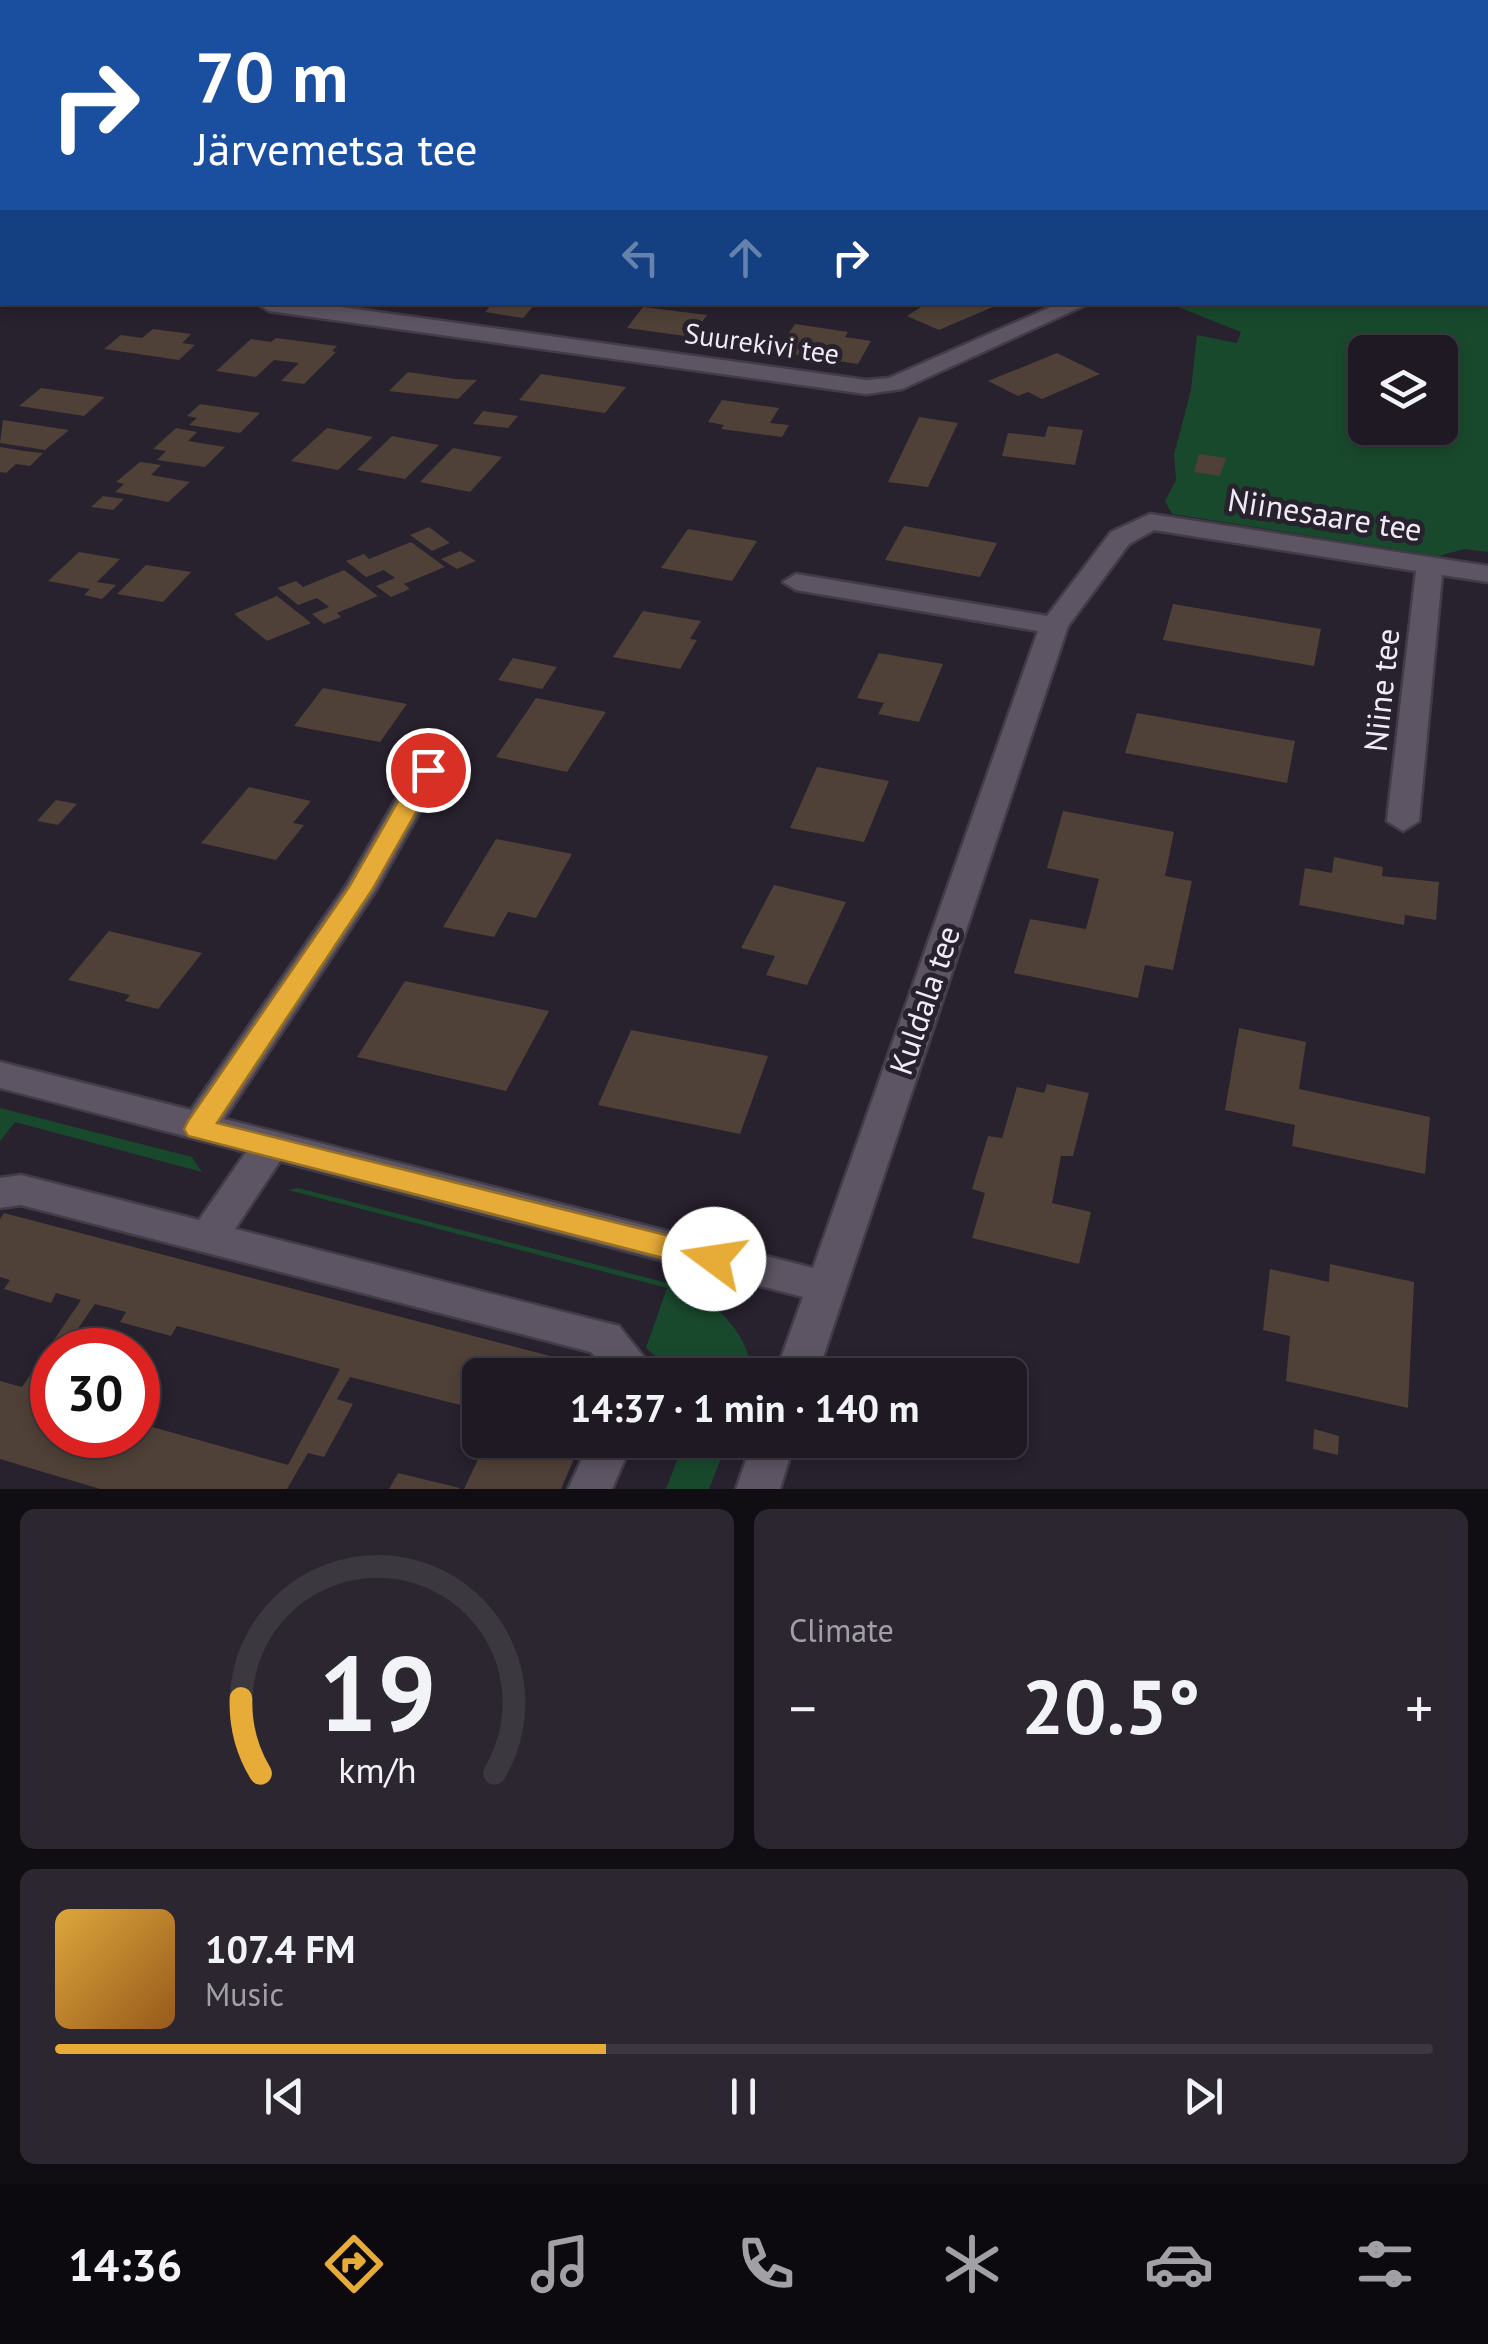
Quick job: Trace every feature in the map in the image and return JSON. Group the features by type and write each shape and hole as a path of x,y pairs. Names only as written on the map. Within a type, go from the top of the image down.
{"street":[{"name":"Suurekivi tee","path":"276,305 866,388 894,384 1074,305"},
{"path":"419,324 437,305"},
{"name":"Niinesaare tee","path":"1150,522 1488,574"},
{"name":"Kuldala tee","path":"802,1358 1054,626 1120,538 1150,522"},
{"name":"Niine tee","path":"1402,821 1430,566"},
{"path":"796,582 1054,626"},
{"path":"198,1129 360,890 428,770"},
{"path":"0,1075 198,1129 825,1287"},
{"path":"208,1238 270,1147"},
{"path":"0,1193 21,1190 604,1338 622,1358"},
{"path":"590,1489 604,1458"},
{"path":"758,1489 768,1458"}],"green space":[{"path":"1173,305 1488,305 1488,552 1464,549 1439,556 1172,514 1165,501 1176,480 1174,455 1191,390 1197,335 1237,343 1241,332"},
{"path":"0,1108 192,1157 202,1172 15,1122 0,1141"},
{"path":"298,1188 687,1288 731,1324 748,1358 658,1358 646,1348 667,1288 288,1190"},
{"path":"678,1458 721,1458 709,1489 666,1489"}],"building":[{"path":"491,305 534,305 523,318 485,312"},
{"path":"924,305 995,306 939,330 907,316"},
{"path":"643,307 707,315 692,337 627,328"},
{"path":"795,324 848,332 845,337 871,341 858,364 776,352"},
{"path":"153,329 191,334 182,343 195,345 179,360 104,349 121,335 142,338"},
{"path":"276,338 337,346 332,351 336,352 304,384 281,381 299,363 274,360 256,377 216,371 251,339 271,342"},
{"path":"1057,353 1100,374 1042,399 1028,392 1018,396 988,381"},
{"path":"408,372 477,380 458,399 389,391"},
{"path":"541,374 626,387 605,413 519,400"},
{"path":"41,388 105,397 84,416 19,406"},
{"path":"722,400 779,408 770,423 789,425 782,437 721,429 724,425 708,422"},
{"path":"200,404 260,413 240,433 189,425 197,418 187,416"},
{"path":"483,411 518,416 508,428 473,424"},
{"path":"919,417 958,423 928,487 888,482"},
{"path":"3,420 69,430 45,450 0,443"},
{"path":"1048,426 1083,430 1075,465 1002,456 1008,433 1045,437"},
{"path":"176,428 197,432 188,441 225,447 205,467 157,460 166,451 153,449"},
{"path":"327,428 373,437 338,470 291,461"},
{"path":"392,436 439,445 405,479 357,470"},
{"path":"0,447 43,453 30,466 16,464 6,473 0,472"},
{"path":"453,448 502,457 470,492 420,482"},
{"path":"1199,454 1226,458 1220,476 1194,472"},
{"path":"140,462 161,465 151,475 190,482 168,502 115,492 124,484 116,482"},
{"path":"103,496 124,499 113,510 91,507"},
{"path":"904,526 997,543 980,577 885,560"},
{"path":"429,527 450,543 432,551 410,535"},
{"path":"688,529 757,541 732,581 661,568"},
{"path":"411,542 445,567 404,584 410,589 391,597 376,586 395,578 384,570 366,577 346,561 364,554 369,559"},
{"path":"460,551 476,561 457,569 441,559"},
{"path":"79,552 120,559 97,582 116,585 102,599 84,595 90,589 48,581"},
{"path":"146,565 191,572 163,602 117,594"},
{"path":"344,570 378,596 337,613 341,617 324,624 312,614 329,607 317,598 298,605 277,588 296,581 303,587"},
{"path":"277,596 311,623 267,641 234,614"},
{"path":"1173,604 1321,629 1314,666 1163,640"},
{"path":"643,611 701,621 690,639 697,640 680,669 613,657"},
{"path":"879,653 943,664 919,722 878,714 884,703 857,698"},
{"path":"513,658 557,667 542,689 498,680"},
{"path":"323,688 407,704 380,742 294,726"},
{"path":"536,698 606,712 567,772 496,757"},
{"path":"1137,713 1295,741 1287,783 1125,753"},
{"path":"817,767 889,781 864,842 790,828"},
{"path":"249,787 311,801 293,823 304,825 276,860 201,843"},
{"path":"56,800 77,804 58,825 37,821"},
{"path":"1063,811 1174,832 1165,876 1192,881 1173,970 1145,965 1138,998 1014,973 1030,919 1086,929 1099,879 1047,868"},
{"path":"496,839 572,854 536,918 508,912 494,937 443,927"},
{"path":"1334,857 1383,867 1382,876 1439,882 1436,920 1405,915 1404,925 1299,905 1305,868 1332,873"},
{"path":"774,885 846,902 807,985 766,975 775,956 741,948"},
{"path":"109,931 202,953 158,1009 125,1001 130,995 68,980"},
{"path":"405,981 549,1011 506,1091 357,1057"},
{"path":"1239,1028 1306,1042 1299,1089 1430,1117 1425,1174 1292,1146 1295,1125 1225,1110"},
{"path":"631,1030 768,1056 740,1134 598,1105"},
{"path":"1047,1084 1089,1093 1073,1156 1061,1156 1052,1203 1091,1212 1079,1264 972,1238 985,1193 972,1189 988,1136 1002,1138 1017,1087 1044,1093"},
{"path":"4,1213 558,1358 462,1358 462,1405 350,1377 337,1399 353,1404 324,1457 308,1453 287,1489 100,1489 0,1459 0,1381 22,1387 30,1375 30,1458 160,1458 160,1429 288,1465 340,1369 177,1326 171,1336 160,1333 160,1328 120,1322 126,1312 95,1304 78,1328 62,1328 81,1300 56,1293 51,1303 4,1289 10,1280 0,1277 0,1219"},
{"path":"1330,1264 1414,1282 1408,1408 1286,1381 1290,1336 1263,1330 1270,1269 1329,1282"},
{"path":"1314,1429 1339,1436 1338,1455 1313,1449"},
{"path":"479,1458 574,1458 561,1489 464,1489"},
{"path":"398,1473 460,1488 389,1489"}],"route":[{"path":"428,770 360,890 198,1129 714,1259"}]}
